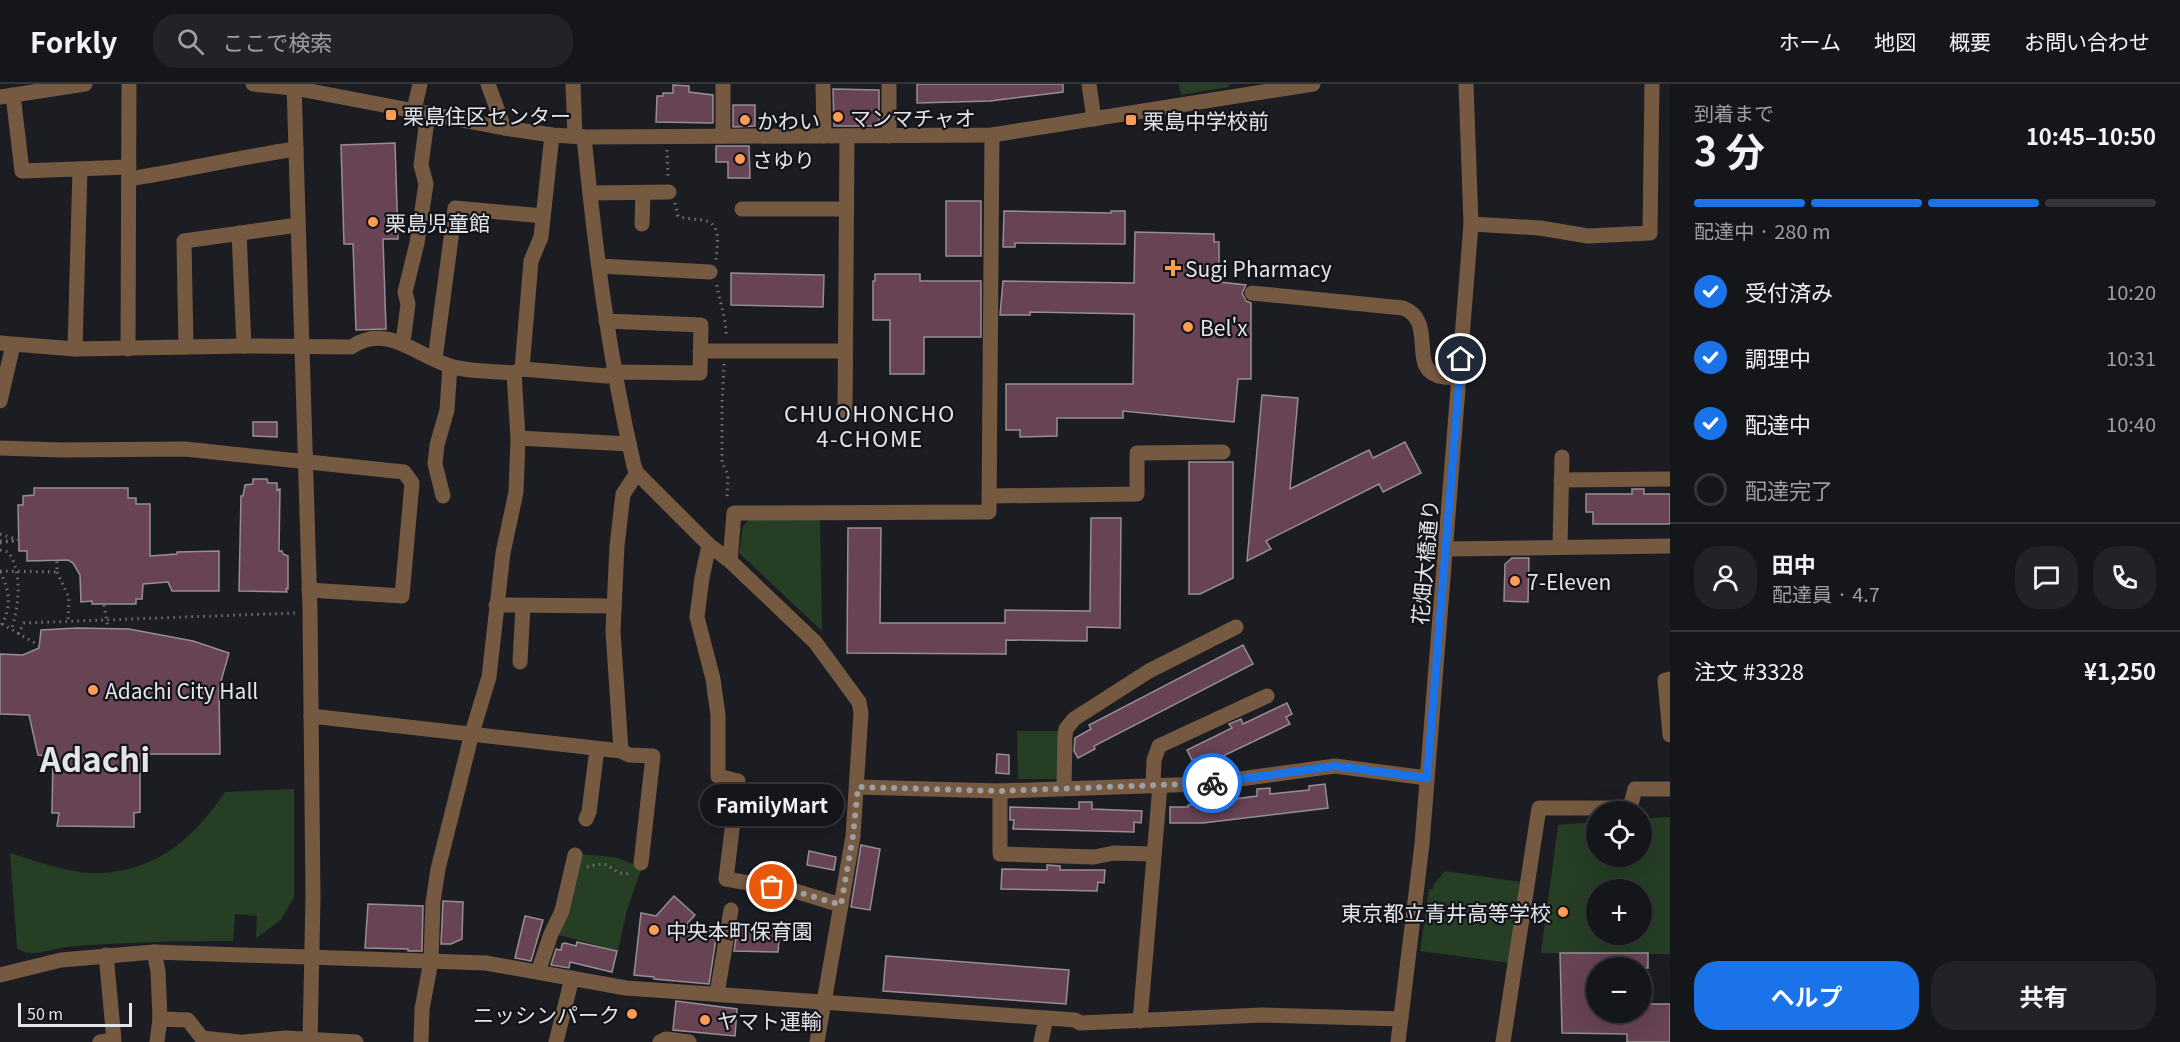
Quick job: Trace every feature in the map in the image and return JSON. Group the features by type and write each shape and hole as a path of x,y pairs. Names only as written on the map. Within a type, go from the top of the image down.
{"street":[{"path":"85,84 7,96 22,171 80,169 129,173 192,169 258,154 296,149"},
{"path":"128,349 129,84"},
{"path":"253,84 294,86 504,128 552,135 579,136 992,135 1094,119 1241,90 1313,84"},
{"path":"401,343 408,304 405,292 417,243 426,184 421,165 420,84"},
{"path":"488,84 504,128"},
{"path":"573,84 579,136 590,193 613,372 637,473 709,544 815,642 859,702 861,713 858,787 853,836 817,1042"},
{"path":"723,84 723,136"},
{"path":"823,84 824,136"},
{"path":"889,84 889,136"},
{"path":"1089,84 1094,119"},
{"name":"花畑大橋通り","path":"1398,1042 1422,844 1471,224 1466,84"},
{"path":"1471,224 1540,228 1588,236 1650,233 1652,84"},
{"path":"294,86 309,590 312,957 310,1041"},
{"path":"422,1042 422,1009 431,961 433,902 438,869 472,733 489,677 503,553 516,492 518,371 531,261 541,237 552,135"},
{"path":"730,561 734,513 989,512 992,135"},
{"path":"845,415 847,136"},
{"path":"75,349 80,169"},
{"path":"590,193 671,192"},
{"path":"642,224 643,193"},
{"path":"435,359 455,208 543,216"},
{"path":"742,209 846,210"},
{"path":"186,347 184,241 298,225"},
{"path":"239,233 244,346"},
{"path":"600,266 714,272"},
{"path":"1252,293 1403,308 1411,311 1420,324 1423,354 1431,373 1437,376 1459,378"},
{"path":"0,401 6,344 75,349 351,347 360,341 373,338 401,343 450,366 607,376 613,372 700,373 701,325 606,321"},
{"path":"700,351 845,351"},
{"path":"443,496 435,464 437,446 447,410 450,366"},
{"path":"518,438 629,444"},
{"path":"0,448 185,449 404,472 412,483 402,596 309,590"},
{"path":"989,496 1137,494 1137,453 1224,452"},
{"path":"1560,547 1562,457"},
{"path":"621,751 613,631 617,546 623,495 637,473"},
{"path":"1561,480 1670,479"},
{"path":"709,544 697,617 718,715 718,776 738,781 726,879 795,891 841,905"},
{"path":"1446,549 1670,546"},
{"path":"496,605 614,606"},
{"path":"520,662 524,606"},
{"path":"1064,788 1066,729 1074,719 1149,671 1236,627"},
{"path":"1670,679 1665,680 1670,735"},
{"path":"1140,1021 1154,854 1156,786 1154,760 1159,746 1267,696"},
{"path":"311,716 472,733 621,751 629,755 653,756 644,854 641,863"},
{"path":"586,819 589,812 597,749"},
{"path":"858,787 1000,791 1203,784 1335,766 1427,778"},
{"path":"1503,1042 1539,808 1630,808 1635,789 1670,789"},
{"path":"1000,791 1000,854 1094,857 1114,853 1154,854"},
{"path":"538,972 551,933 562,911 573,863"},
{"path":"717,994 730,910"},
{"path":"154,952 158,971 160,1019 156,1042"},
{"path":"0,975 61,960 154,952 486,963 626,988 1075,1020 1080,1023 1263,1016 1401,1019"},
{"path":"100,1042 114,1041 106,955"},
{"path":"556,1042 572,978"},
{"path":"1041,1042 1046,1018"},
{"path":"160,1019 188,1020 202,1038 238,1042"},
{"path":"244,1042 285,1038 356,1042"},
{"path":"660,1042 666,1039 689,1042"}],"path":[{"path":"666,136 671,192 678,216 706,220 717,230 714,272 726,331 722,462 728,475 726,507 734,513"},
{"path":"0,534 19,540 0,542"},
{"path":"9,541 19,541"},
{"path":"0,550 6,550 12,557 16,572 17,614 11,630"},
{"path":"57,560 57,572 69,598 68,621"},
{"path":"40,646 1,626 9,607 7,588 0,573 57,572"},
{"path":"104,604 108,628"},
{"path":"18,634 24,623 300,613"},
{"path":"573,863 607,865 618,873 627,875 641,863"}],"green space":[{"path":"1179,84 1230,84 1228,87 1181,95"},
{"path":"749,520 820,520 822,631 739,553 743,526"},
{"path":"1017,731 1060,731 1060,779 1018,779"},
{"path":"294,789 294,897 281,920 256,938 257,916 235,914 233,941 108,944 66,947 35,953 17,948 10,853 82,872 104,873 124,870 143,865 174,848 201,823 225,792"},
{"path":"1670,817 1670,954 1541,953 1558,825 1586,823 1586,867 1652,867 1652,818"},
{"path":"579,854 614,857 642,867 627,910 618,951 556,934"},
{"path":"1445,871 1521,882 1510,963 1420,951 1429,889 1433,889 1434,884"}],"building":[{"path":"917,84 1063,84 1063,92 990,101 917,103"},
{"path":"673,85 689,86 689,92 713,95 713,123 656,122 657,96 663,96 663,93 673,93"},
{"path":"833,89 879,90 879,126 834,126"},
{"path":"733,105 755,105 755,126 733,127"},
{"path":"395,143 398,239 383,239 386,329 356,330 353,244 344,244 341,145"},
{"path":"716,146 749,146 750,178 728,178 728,162 716,162"},
{"path":"946,201 981,201 981,256 946,256"},
{"path":"1004,211 1111,213 1111,211 1125,211 1125,244 1015,243 1015,247 1003,247"},
{"path":"1135,232 1214,234 1214,242 1219,242 1219,282 1246,285 1242,293 1246,301 1251,303 1251,379 1238,379 1234,422 1123,411 1123,418 1057,418 1057,436 1020,437 1020,430 1006,430 1006,384 1133,384 1134,314 1030,312 1030,315 1000,315 1003,281 1134,283"},
{"path":"731,273 824,275 823,307 731,305"},
{"path":"875,274 920,274 920,281 981,281 981,337 924,337 924,374 890,374 890,320 873,320"},
{"path":"1262,395 1298,398 1290,489 1369,450 1373,458 1405,442 1421,473 1383,492 1379,484 1266,541 1271,549 1247,561"},
{"path":"253,422 277,422 277,437 253,436"},
{"path":"1189,462 1233,462 1233,578 1200,594 1189,594"},
{"path":"253,479 267,479 268,483 277,483 277,490 280,489 279,551 288,556 287,592 239,591 241,496 243,496 245,485 253,484"},
{"path":"34,488 128,488 128,498 136,498 136,504 150,504 150,556 177,554 177,552 219,551 219,591 172,591 168,582 143,584 142,599 136,599 136,604 81,602 80,575 73,563 68,560 27,561 27,551 19,551 18,505 23,505 23,496 34,495"},
{"path":"1632,489 1644,489 1644,494 1670,494 1670,524 1593,524 1593,512 1586,512 1586,494 1632,494"},
{"path":"1091,518 1121,518 1120,628 1087,627 1087,641 1006,640 1006,654 847,653 848,528 881,528 880,623 1005,623 1005,610 1090,611"},
{"path":"1512,558 1529,558 1528,602 1504,601 1505,564"},
{"path":"129,629 193,641 229,653 219,688 220,754 140,754 140,812 134,813 134,827 57,826 59,813 52,813 53,756 38,755 29,715 0,714 0,654 23,655 39,648 41,630"},
{"path":"1243,645 1253,664 1094,746 1095,749 1078,758 1074,751 1075,738 1091,729 1089,725"},
{"path":"1287,703 1292,714 1286,717 1290,724 1202,766 1198,758 1192,760 1187,750 1232,728 1229,724 1241,719 1243,724"},
{"path":"997,754 1009,755 1009,774 996,773"},
{"path":"1325,784 1328,808 1203,823 1170,823 1170,807 1188,807 1188,805 1257,796 1257,789 1270,788 1270,794 1309,790 1309,786"},
{"path":"1079,802 1092,802 1092,809 1142,811 1141,823 1134,822 1134,832 1013,829 1014,820 1010,820 1010,807 1079,809"},
{"path":"861,845 880,849 870,910 851,907"},
{"path":"809,851 836,857 834,870 807,865"},
{"path":"1047,865 1060,866 1060,870 1105,870 1104,883 1098,882 1097,891 1001,889 1002,869 1047,870"},
{"path":"674,896 695,915 685,926 717,932 709,984 634,975 641,913 656,916"},
{"path":"443,901 463,902 462,939 451,944 441,944"},
{"path":"368,904 423,906 422,951 365,948"},
{"path":"525,916 543,920 531,961 515,958"},
{"path":"738,925 780,927 778,952 734,951"},
{"path":"577,942 617,951 612,972 570,962 569,968 551,965 556,949 561,950 562,944 565,943 576,946"},
{"path":"1560,953 1648,953 1648,957 1586,957 1586,1023 1652,1023 1652,1004 1670,1004 1670,1042 1627,1042 1627,1034 1562,1033"},
{"path":"886,956 1069,970 1066,1004 883,991"},
{"name":"ヤマト運輸","path":"676,1001 737,1009 735,1036 673,1030"}],"way so far":[{"path":"772,887 795,891 841,905 853,836 858,787 1000,791 1212,783"}],"place":[{"name":"栗島住区センター","path":"391,115"},
{"name":"マンマチャオ","path":"838,117"},
{"name":"かわい","path":"745,120"},
{"name":"栗島中学校前","path":"1131,120"},
{"name":"さゆり","path":"740,159"},
{"name":"栗島児童館","path":"373,222"},
{"name":"Sugi Pharmacy","path":"1173,268"},
{"name":"Bel'x","path":"1188,327"},
{"name":"7-Eleven","path":"1515,581"},
{"name":"Adachi City Hall","path":"93,690"},
{"name":"FamilyMart","path":"772,887"},
{"name":"東京都立青井高等学校","path":"1563,912"},
{"name":"中央本町保育園","path":"654,930"},
{"name":"ニッシンパーク","path":"632,1014"},
{"name":"ヤマト運輸","path":"705,1020"}],"district":[{"name":"CHUOHONCHO 4-CHOME","path":"870,424"},
{"name":"Adachi","path":"95,758"}],"route":[{"path":"1212,783 1335,766 1427,778 1461,359"}]}
